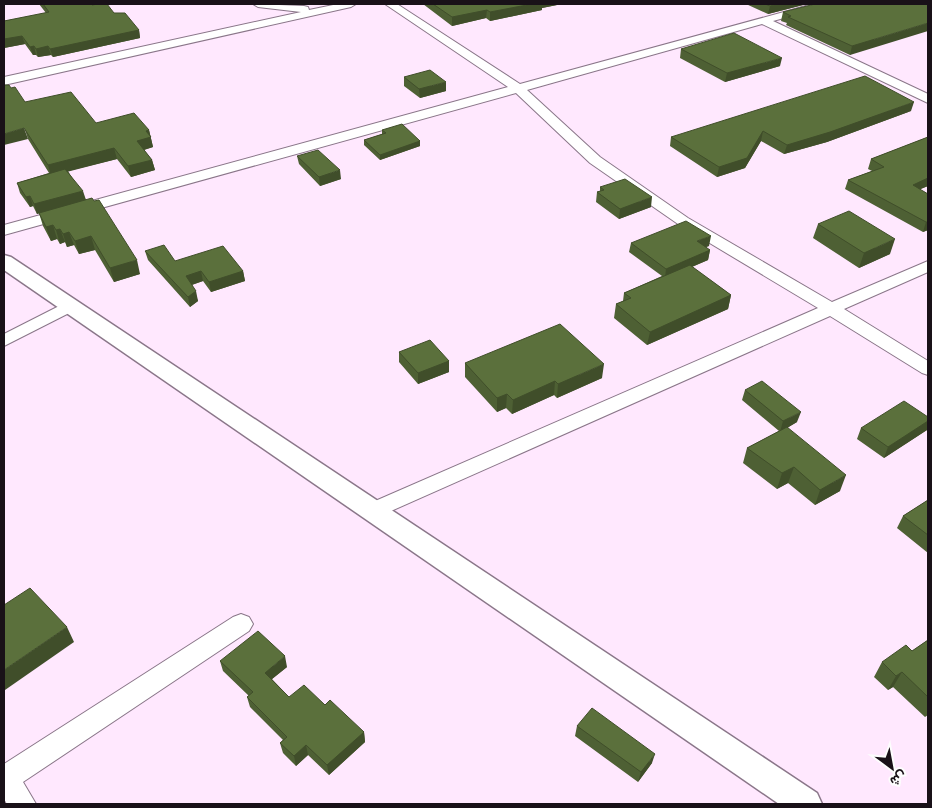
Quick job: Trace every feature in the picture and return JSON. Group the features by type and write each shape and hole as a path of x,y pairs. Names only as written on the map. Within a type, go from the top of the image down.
{"street":[{"path":"258,4 321,11"},
{"path":"4,81 351,4"},
{"path":"390,4 519,89 603,166 683,221 928,369"},
{"path":"4,230 824,4"},
{"path":"764,21 928,99"},
{"path":"4,261 806,804"},
{"path":"373,511 928,266"},
{"path":"4,341 68,306"},
{"path":"23,804 4,778 241,624"}],"building":[{"path":"43,4 107,4 114,13 125,13 139,30 50,49 48,46 36,49 34,46 30,47 22,36 4,39 4,21 49,12"},
{"path":"433,4 532,4 452,17"},
{"path":"815,4 928,4 928,23 852,46 788,17 791,16 783,12"},
{"path":"734,33 782,58 727,73 681,49"},
{"path":"430,70 446,82 419,89 404,77"},
{"path":"865,76 914,102 787,145 763,131 747,158 719,167 671,137"},
{"path":"4,85 9,85 11,88 15,87 25,102 71,92 96,123 134,113 149,130 146,131 151,137 137,141 152,160 128,166 114,148 48,165 24,128 4,134"},
{"path":"402,124 420,141 380,155 364,140 386,133 382,130"},
{"path":"928,137 928,178 913,185 928,194 928,222 848,180 884,167 871,159"},
{"path":"318,150 340,170 319,177 297,156"},
{"path":"65,169 83,191 34,204 30,196 26,197 17,183"},
{"path":"625,179 652,197 620,209 597,192 604,190 600,187"},
{"path":"92,198 94,201 99,200 137,260 110,268 91,236 75,241 69,232 63,234 60,229 56,230 53,225 46,227 39,213"},
{"path":"849,211 895,239 864,253 818,224"},
{"path":"686,221 711,236 697,241 710,250 666,269 631,243"},
{"path":"164,245 175,261 223,246 243,271 209,282 201,271 186,276 196,291 188,297 145,251"},
{"path":"690,265 731,295 650,332 616,304 631,298 624,293"},
{"path":"560,324 604,364 558,384 555,381 513,400 507,394 497,398 465,363"},
{"path":"430,340 449,361 418,373 399,352"},
{"path":"762,381 801,412 783,421 745,390"},
{"path":"904,401 928,417 928,421 888,447 861,428"},
{"path":"787,427 846,475 820,490 794,467 782,473 747,448"},
{"path":"928,500 928,535 903,516"},
{"path":"30,588 67,627 4,670 4,605"},
{"path":"258,631 285,656 265,673 289,697 304,685 325,705 330,700 364,732 327,765 306,745 294,756 280,743 287,737 247,697 253,692 220,661"},
{"path":"928,640 928,697 902,672 896,676 882,662 906,645 912,651"},
{"path":"592,708 655,754 641,772 577,726"}]}
